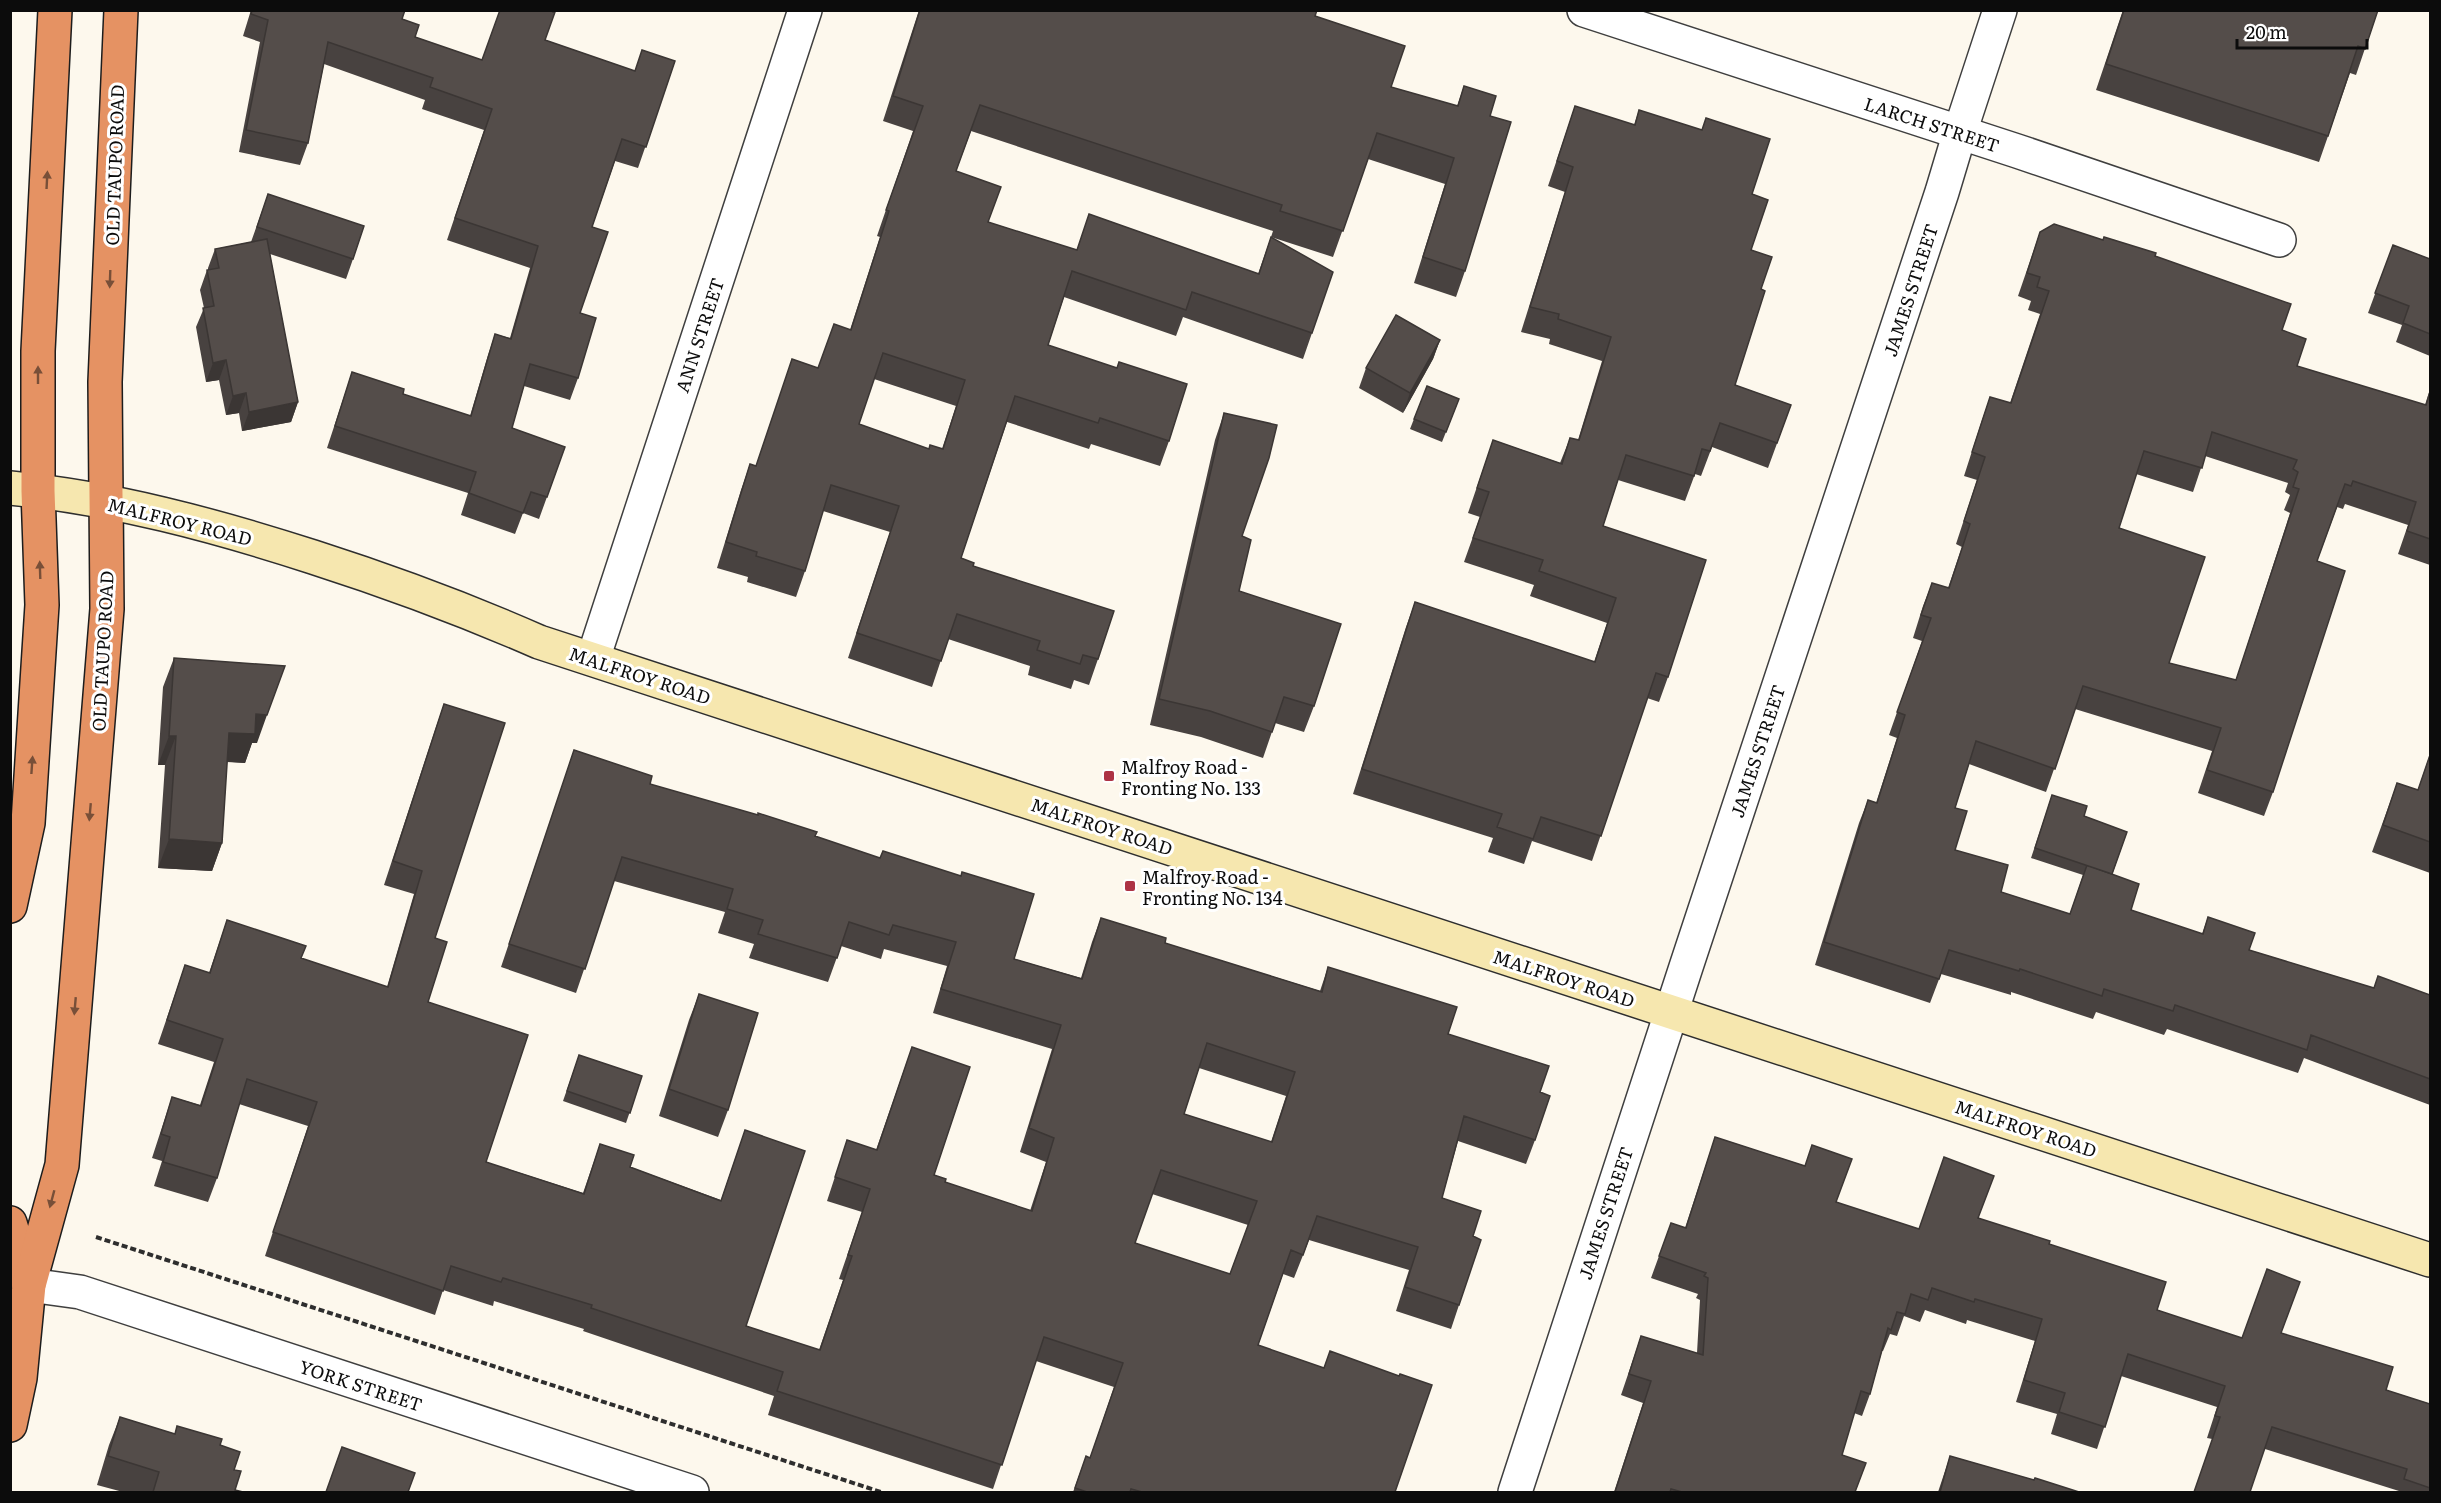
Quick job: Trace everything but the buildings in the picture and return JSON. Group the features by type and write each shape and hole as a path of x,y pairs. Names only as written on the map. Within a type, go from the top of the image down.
{"highway":[{"path":"10,906 28,823 42,605 24,490 38,351 56,10"},
{"name":"OLD TAUPO ROAD","path":"10,1425 20,1378 29,1285 62,1165 107,609 105,382 121,10"},
{"name":"OLD TAUPO ROAD","path":"10,1223 29,1285"}],"main road":[{"name":"MALFROY ROAD","path":"24,490 106,502 208,524 293,550 411,589 539,642 2430,1260"}],"street":[{"name":"ANN STREET","path":"593,659 805,10"},
{"name":"LARCH STREET","path":"1584,10 1959,132 2279,240"},
{"name":"JAMES STREET","path":"1515,1492 2000,10"},
{"name":"YORK STREET","path":"29,1285 80,1292 692,1492"}],"path":[{"path":"96,1236 881,1492"}],"place":[{"name":"Malfroy Road - Fronting No. 133","path":"1109,776"},
{"name":"Malfroy Road - Fronting No. 134","path":"1130,886"}]}
